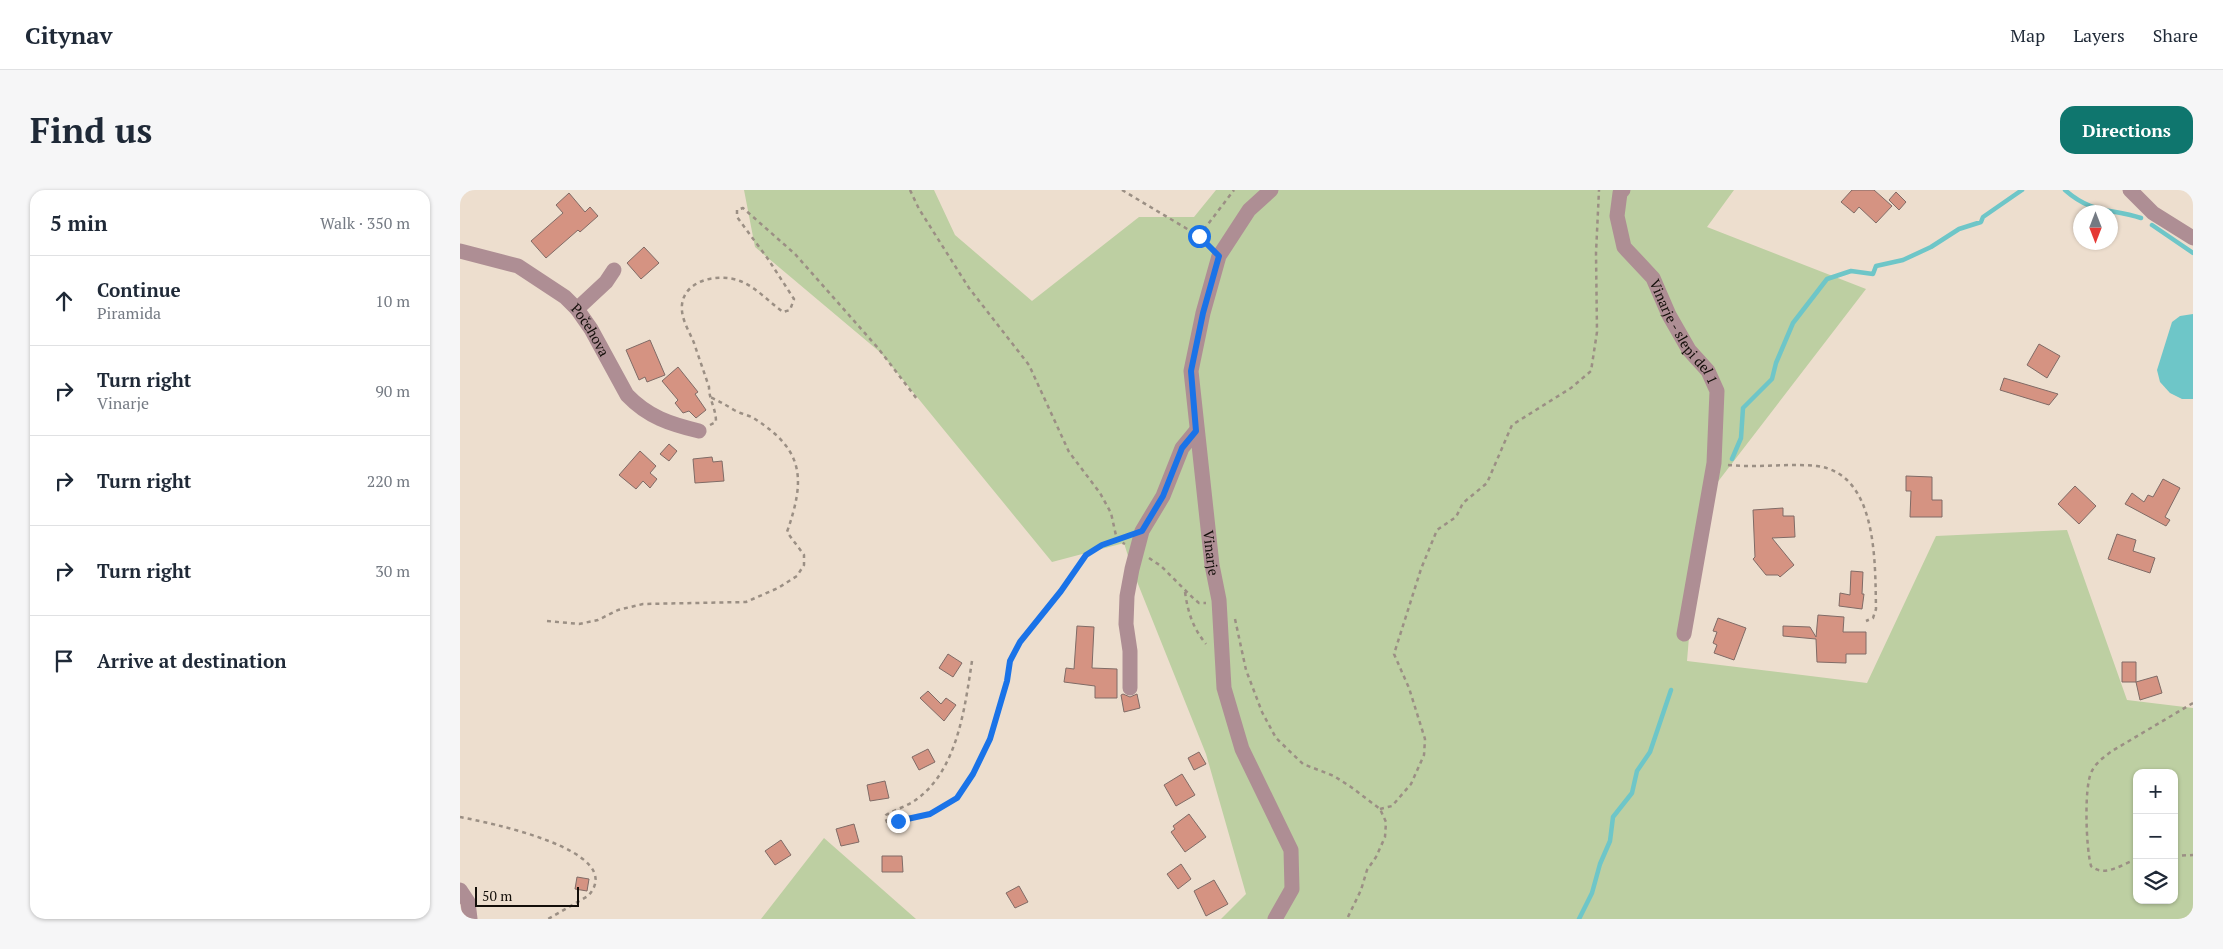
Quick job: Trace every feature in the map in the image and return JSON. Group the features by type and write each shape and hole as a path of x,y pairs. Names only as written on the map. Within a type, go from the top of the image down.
{"street":[{"name":"Vinarje","path":"1271,190 1249,210 1219,256 1203,313 1191,371 1212,565 1219,600 1224,688 1242,750 1291,850 1292,889 1275,919"},
{"name":"Vinarje - slepi del 1","path":"1623,190 1620,193 1617,216 1624,247 1653,278 1673,322 1689,350 1708,371 1717,391 1714,464 1684,634"},
{"path":"2130,190 2153,213 2193,238"},
{"name":"Počehova","path":"460,251 518,266 553,288 577,309 591,329 627,395 634,402 670,424 699,431"},
{"path":"577,309 606,282 614,270"},
{"path":"1130,688 1130,651 1126,614 1127,596 1137,549 1142,531 1163,496 1182,448 1196,431"},
{"path":"460,890 468,902 470,919"}],"path":[{"path":"910,190 919,209 969,288 1029,365 1069,452 1100,494 1111,513 1117,540"},
{"path":"1122,190 1199,236 1219,256"},
{"path":"1199,236 1234,190"},
{"path":"1380,809 1392,806 1411,784 1424,755 1424,739 1409,688 1394,654 1421,569 1437,530 1456,517 1463,503 1487,483 1512,425 1571,388 1591,371 1597,332 1596,253 1599,190"},
{"path":"699,431 716,422 716,410 709,396 709,387 682,310 688,290 697,283 710,279 739,280 756,290 783,312 790,310 793,305 794,299 768,258 737,217 737,210 743,208 795,254 878,348 917,399"},
{"path":"547,621 580,624 598,620 618,610 643,604 746,602 778,588 797,576 804,565 804,555 787,532 797,495 797,476 794,460 788,447 774,432 753,418 709,396"},
{"path":"1714,464 1738,466 1817,466 1832,470 1850,482 1867,518 1874,547 1876,609 1873,618 1866,622"},
{"path":"972,661 962,725 942,769 928,789 918,799 886,815 884,817 887,822 930,814 957,798 973,774 990,739 1007,681 1010,661 1020,642 1061,591 1086,555 1102,545 1142,531"},
{"path":"1117,540 1137,549 1161,566 1184,591 1199,602 1219,600 1236,621 1246,670 1262,712 1276,738 1303,764 1334,776 1380,809 1386,822 1385,837 1376,857 1367,870 1361,890 1347,919"},
{"path":"1184,591 1188,613 1197,633 1222,661"},
{"path":"2133,861 2103,872 2091,866 2088,806 2091,772 2100,760 2112,751 2193,703"},
{"path":"460,817 526,832 564,848 588,862 594,875 595,884 593,891 588,896 548,919"},
{"path":"2178,856 2193,855"}],"green space":[{"path":"744,190 934,190 955,235 1032,301 1139,217 1194,217 1216,190 1734,190 1707,227 1866,289 1700,505 1687,661 1867,683 1936,536 2067,530 2127,700 2193,708 2193,919 1221,919 1246,894 1206,754 1132,569 1124,543 1052,562 881,353 755,247"},
{"path":"824,838 916,919 761,919"}],"water":[{"path":"2193,314 2193,399 2182,399 2170,393 2160,382 2157,370 2172,322 2180,316"}],"building":[{"path":"1852,190 1874,190 1892,206 1876,223 1859,207 1854,213 1841,202"},
{"path":"1896,192 1906,202 1899,210 1889,200"},
{"path":"569,193 585,212 590,207 598,216 580,232 578,230 546,258 531,241 563,213 556,205"},
{"path":"644,247 659,263 641,279 627,263"},
{"path":"650,340 665,375 647,382 645,377 639,380 626,350"},
{"path":"2039,344 2060,356 2047,378 2027,365"},
{"path":"678,367 698,392 695,394 706,410 696,418 689,411 683,413 675,403 678,400 662,381"},
{"path":"2004,378 2058,394 2049,405 2000,390"},
{"path":"669,444 677,451 669,461 660,454"},
{"path":"640,451 656,466 650,473 657,479 650,488 643,481 636,489 619,475"},
{"path":"712,457 713,462 722,461 724,481 695,483 693,459"},
{"path":"1906,476 1932,477 1932,500 1942,500 1942,517 1910,517 1911,491 1906,491"},
{"path":"2163,479 2180,488 2165,517 2170,520 2166,526 2125,504 2132,493 2144,502 2148,495 2153,497"},
{"path":"2075,486 2096,506 2079,524 2058,504"},
{"path":"1783,508 1783,516 1794,516 1795,537 1772,538 1794,565 1780,577 1778,575 1766,575 1753,559 1755,557 1753,510"},
{"path":"2117,534 2136,540 2133,551 2155,558 2150,573 2108,559"},
{"path":"1851,571 1863,572 1862,594 1864,594 1862,609 1839,606 1840,593 1850,595"},
{"path":"1818,615 1844,617 1843,632 1866,632 1866,654 1846,654 1846,663 1817,662 1816,639 1783,636 1783,626 1810,627 1816,637"},
{"path":"1718,618 1746,628 1734,660 1714,653 1717,645 1713,643 1717,632 1713,631"},
{"path":"1077,626 1094,627 1092,668 1117,669 1117,698 1095,698 1095,686 1064,682 1066,668 1074,669"},
{"path":"948,654 962,663 953,677 939,668"},
{"path":"2122,662 2136,662 2136,682 2122,682"},
{"path":"2157,676 2162,693 2140,700 2136,682"},
{"path":"928,691 941,704 946,698 956,705 944,721 920,698"},
{"path":"1137,694 1140,708 1124,712 1121,695 1130,697"},
{"path":"928,749 935,762 919,770 912,757"},
{"path":"1199,752 1206,764 1194,770 1188,758"},
{"path":"1182,774 1195,795 1176,806 1164,785"},
{"path":"885,781 889,798 870,801 867,785"},
{"path":"1189,814 1206,837 1185,852 1171,832 1175,829 1173,826"},
{"path":"854,824 859,842 841,846 836,829"},
{"path":"781,840 791,855 775,865 765,851"},
{"path":"882,856 902,856 903,872 882,872"},
{"path":"1181,864 1191,879 1178,889 1167,874"},
{"path":"577,877 589,879 587,891 575,889"},
{"path":"1214,880 1228,904 1206,916 1194,891"},
{"path":"1019,886 1028,902 1015,908 1006,893"}],"waterway":[{"path":"1732,459 1741,438 1743,408 1772,379 1776,363 1793,323 1827,279 1851,271 1873,274 1876,266 1903,260 1931,247 1959,229 1981,222 1983,217 2022,190"},
{"path":"2065,190 2075,198 2093,207 2141,218"},
{"path":"2152,225 2193,253"},
{"path":"1579,919 1592,893 1600,864 1610,841 1613,817 1632,793 1637,771 1650,752 1671,690"}],"route":[{"path":"898,821 930,814 957,798 973,774 990,739 1007,681 1010,661 1020,642 1061,591 1086,555 1102,545 1142,531 1163,496 1182,448 1196,431 1191,371 1203,313 1219,256 1199,236"}]}
